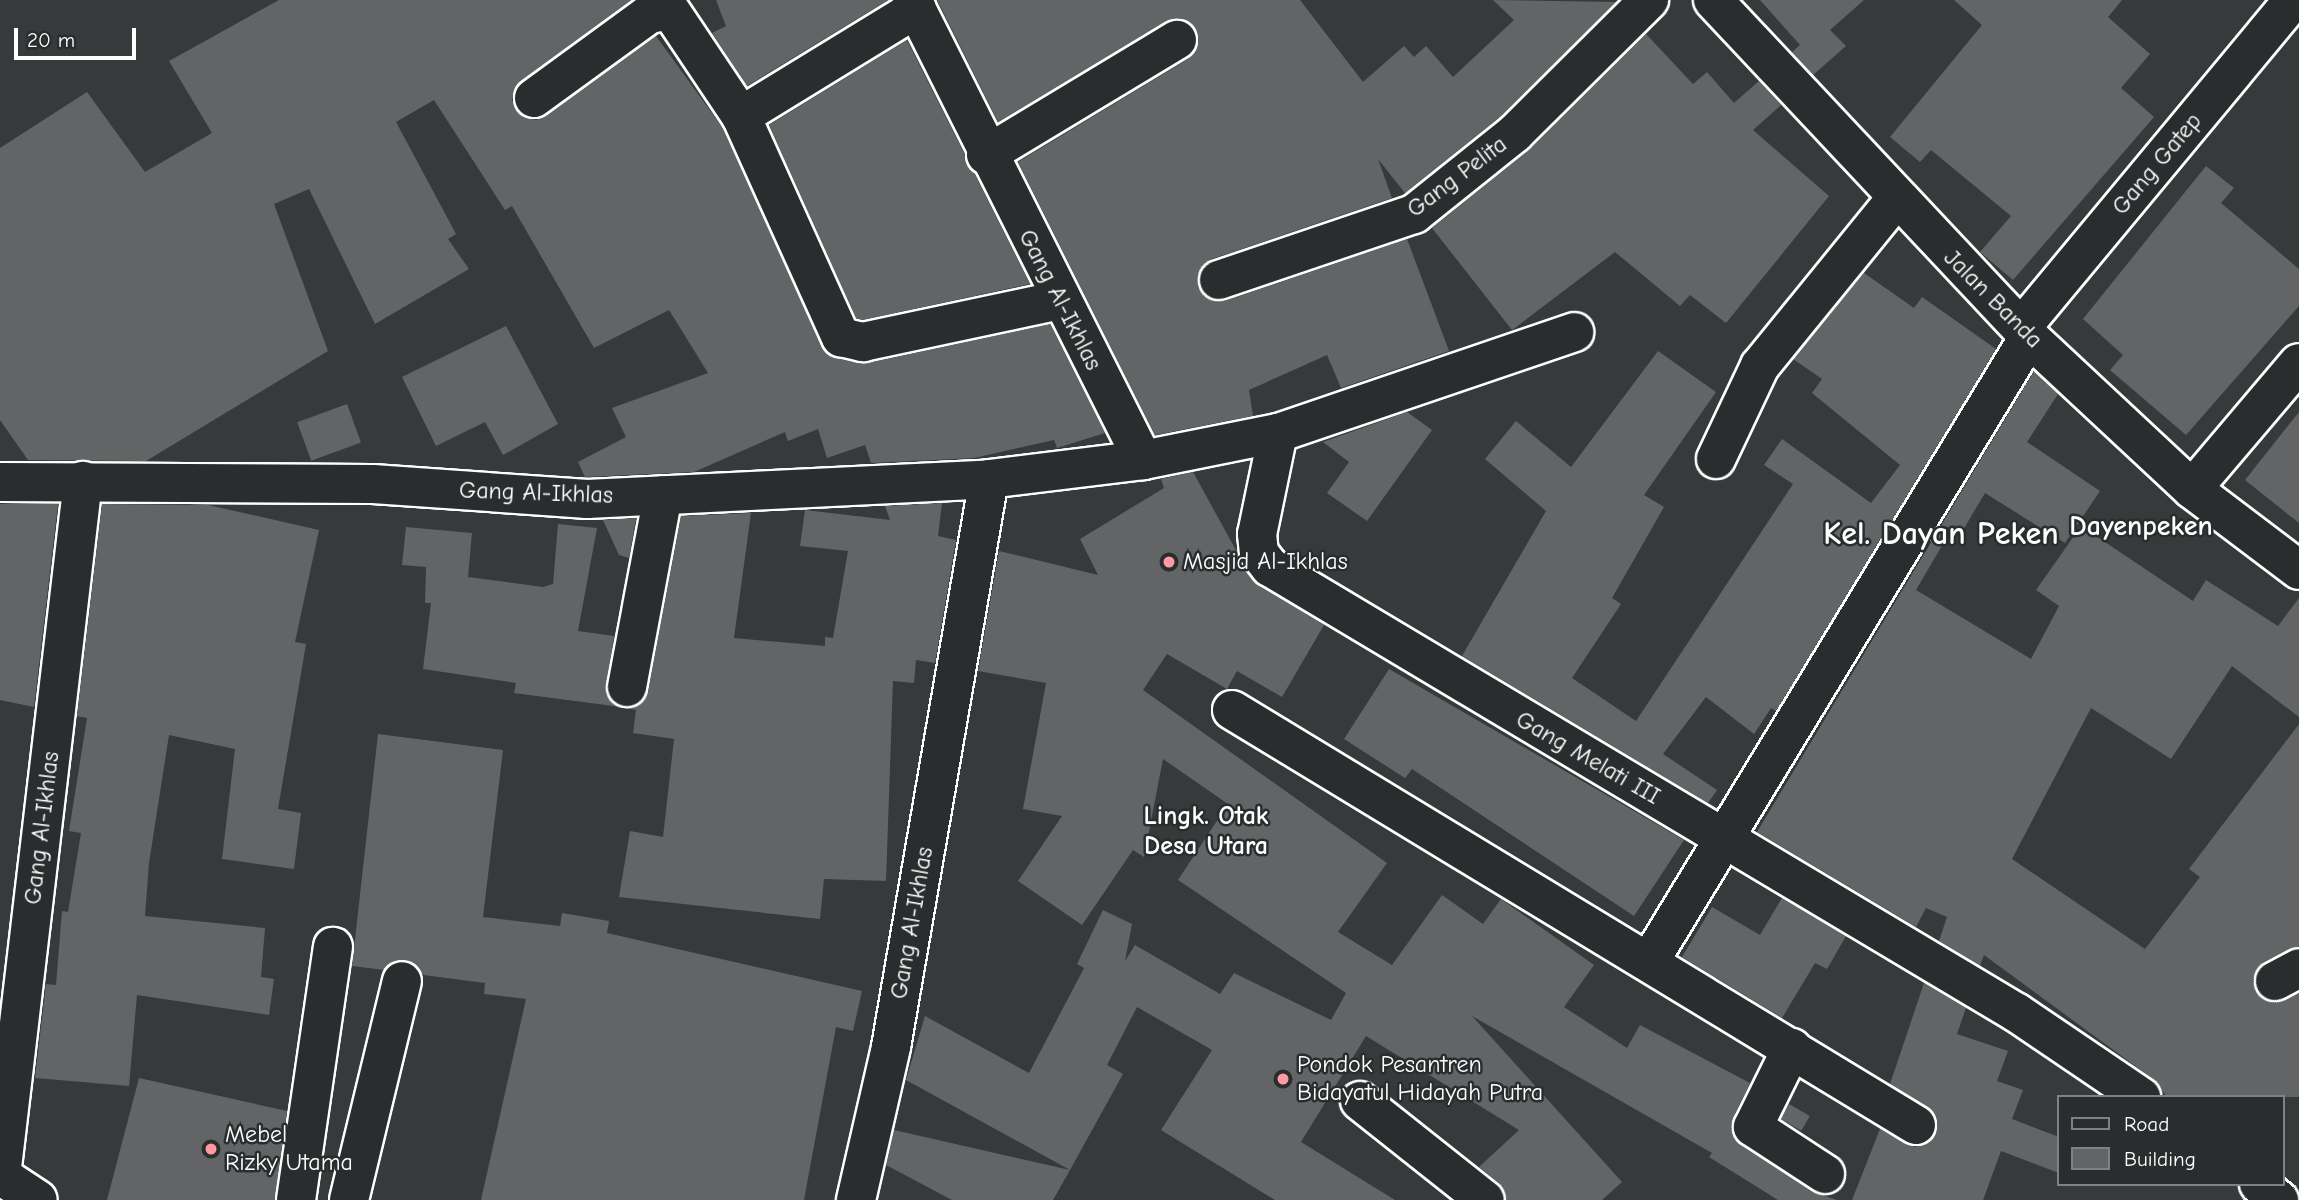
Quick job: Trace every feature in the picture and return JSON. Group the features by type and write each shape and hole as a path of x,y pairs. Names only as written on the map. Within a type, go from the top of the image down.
{"main road":[{"name":"Gang Pelita","path":"1219,280 1414,214 1515,133 1649,0"},
{"name":"Jalan Banda","path":"1713,0 1895,201 2025,332 2192,489 2299,570"},
{"name":"Gang Gatep","path":"1649,962 1727,838 1829,658 2025,332 2293,0"},
{"path":"741,116 914,4"},
{"name":"Gang Al-Ikhlas","path":"0,482 373,484 555,498 989,479 1143,460 986,155 914,4"},
{"path":"534,98 659,8 681,19 741,116 833,326 848,341 1060,300"},
{"path":"986,155 1177,40"},
{"path":"1716,459 1760,366 1895,201"},
{"path":"1143,460 1278,433 1574,332"},
{"path":"2192,489 2299,363"},
{"name":"Gang Melati III","path":"1278,433 1257,534 1259,553 1270,567 2017,1013 2138,1095"},
{"name":"Gang Al-Ikhlas","path":"856,1200 891,1047 989,479"},
{"name":"Gang Al-Ikhlas","path":"1,1175 83,481"},
{"path":"627,687 663,495"},
{"path":"1231,710 1916,1125"},
{"path":"296,1200 333,947"},
{"path":"349,1200 402,981"},
{"path":"1792,1048 1753,1127 1825,1174"},
{"path":"1360,1101 1485,1200"},
{"path":"1,1175 38,1200"},
{"path":"2262,1186 2279,1200"}],"building":[{"path":"279,0 631,0 521,81 512,100 517,111 536,120 546,116 656,36 722,127 827,354 868,363 1050,324 1105,433 1057,448 1054,440 974,458 871,463 865,445 827,458 818,429 788,441 785,432 694,472 585,477 578,462 626,437 612,408 708,373 669,310 594,348 512,206 505,210 434,100 396,122 456,234 448,239 469,269 375,324 309,189 274,204 328,351 146,461 28,460 0,420 0,148 87,92 145,172 212,133 169,61"},
{"path":"716,0 888,0 747,86 712,33 726,26"},
{"path":"937,0 1300,0 1363,82 1404,46 1414,57 1426,46 1453,77 1514,20 1493,0 1616,2 1500,117 1405,193 1378,159 1392,198 1212,259 1198,275 1204,296 1225,301 1407,239 1449,351 1341,388 1327,355 1249,390 1253,416 1155,435 1018,162 1188,59 1196,50 1196,29 1187,21 1166,21 998,122"},
{"path":"1760,0 1864,0 1830,30 1846,46 1813,75 1792,52 1800,45"},
{"path":"1954,0 2122,0 2108,17 2150,54 2121,88 2154,117 2013,280 1980,252 2011,216 1931,150 1920,162 1890,137 1982,25"},
{"path":"1646,34 1693,84 1707,72 1734,103 1759,81 1781,105 1753,130 1829,196 1726,323 1690,295 1680,306 1615,252 1512,330 1432,228 1530,149"},
{"path":"907,40 1030,284 863,320 856,318 769,125"},
{"path":"2206,166 2234,188 2221,203 2299,269 2299,306 2186,435 2110,370 2123,355 2083,319"},
{"path":"1864,273 1914,308 1922,297 1996,349 1776,711 1771,708 1754,734 1706,697 1663,754 1717,790 1708,803 1462,656 1546,511 1485,459 1516,421 1571,467 1658,351 1716,392 1644,495 1664,507 1612,598 1621,604 1572,678 1636,721 1793,484 1764,465 1782,439 1871,503 1900,465 1812,393 1822,379 1793,359"},
{"path":"506,326 558,424 503,455 485,422 436,446 402,377"},
{"path":"2034,371 2058,394 2027,442 2100,491 2065,543 1985,493 1963,530 1954,525 1916,590 2031,659 2059,606 2036,590 2081,526 2193,601 2206,580 2278,626 2299,598 2299,717 2232,666 2171,759 2091,708 2012,859 2145,949 2200,877 2189,869 2299,724 2299,946 2264,962 2253,981 2263,999 2274,1003 2299,993 2299,1097 2165,1095 2153,1079 1984,955 1980,966 1939,941 1947,917 1926,908 1916,927 1757,832"},
{"path":"347,404 361,443 311,461 297,422"},
{"path":"1407,412 1432,430 1367,521 1327,493 1349,462 1323,442"},
{"path":"2299,412 2299,523 2245,480"},
{"path":"1193,472 1253,581 1324,625 1282,697 1237,671 1227,689 1167,654 1143,690 1387,863 1338,932 1392,965 1442,895 1483,924 1501,899 1594,965 1564,1007 1627,1048 1640,1025 1750,1083 1733,1118 1734,1138 1813,1192 1837,1200 1778,1200 1709,1157 1712,1153 1472,1016 1622,1182 1602,1200 1506,1200 1499,1183 1479,1167 1519,1130 1366,1036 1301,1142 1395,1200 1275,1200 1161,1130 1212,1050 1137,1007 1107,1065 1123,1074 1070,1170 906,1080 925,1016 1029,1073 1084,968 1077,964 1103,910 1132,924 1125,961 1135,945 1220,994 1234,973 1331,1020 1346,993 1178,880 1228,804 1163,759 1144,857 1133,850 1082,925 1018,881 1062,816 1023,809 1046,683 978,671 999,551 1098,575 1080,539 1164,488 1161,479"},
{"path":"942,503 938,536 956,540 935,663 916,660 914,683 893,681 886,881 824,879 820,919 619,897 630,831 663,837 674,739 633,733 636,710 627,708 643,702 648,691 681,516 751,513 734,638 825,646 825,637 833,638 848,551 800,546 805,510 890,520 885,506"},
{"path":"0,504 58,504 34,707 0,700"},
{"path":"102,504 208,505 319,530 295,642 306,644 278,809 301,813 294,869 222,859 235,749 169,735 149,863 145,916 265,928 261,977 274,979 269,1015 137,995 129,1086 35,1078 46,984 56,985 62,911 68,912 81,833 69,831 87,718 77,716"},
{"path":"636,518 629,558 619,555 603,520"},
{"path":"558,524 597,528 578,631 614,636 606,694 621,707 514,693 516,683 423,669 431,603 425,603 426,567 402,565 406,527 472,533 468,577 543,587 553,584"},
{"path":"1389,669 1684,840 1634,916 1412,769 1405,778 1344,739"},
{"path":"378,734 503,750 483,917 560,926 562,913 609,921 607,933 862,991 853,1031 836,1027 804,1200 481,1200 526,999 484,994 485,983 423,975 406,960 384,970 352,966"},
{"path":"1782,898 1846,936 1827,969 1815,963 1782,1018 1682,957 1712,907 1760,935"},
{"path":"1924,983 1966,1008 1957,1034 2008,1051 1997,1081 2023,1090 2012,1119 2058,1137 2058,1173 2001,1151 1983,1200 1852,1200 1880,1129 1915,1147 1935,1136 1935,1114 1890,1084"},
{"name":"Mebel Rizky Utama","path":"139,1078 287,1111 275,1200 107,1200"},
{"path":"1789,1104 1810,1116 1801,1131 1780,1119"},
{"path":"894,1130 1070,1170 1053,1200 952,1200 886,1165"}],"place":[{"name":"Masjid Al-Ikhlas","path":"1169,562"},
{"name":"Pondok Pesantren Bidayatul Hidayah Putra","path":"1283,1079"},
{"name":"Mebel Rizky Utama","path":"211,1149"}],"district":[{"name":"Dayenpeken","path":"2141,526"},
{"name":"Kel. Dayan Peken","path":"1941,534"},
{"name":"Lingk. Otak Desa Utara","path":"1206,832"}]}
